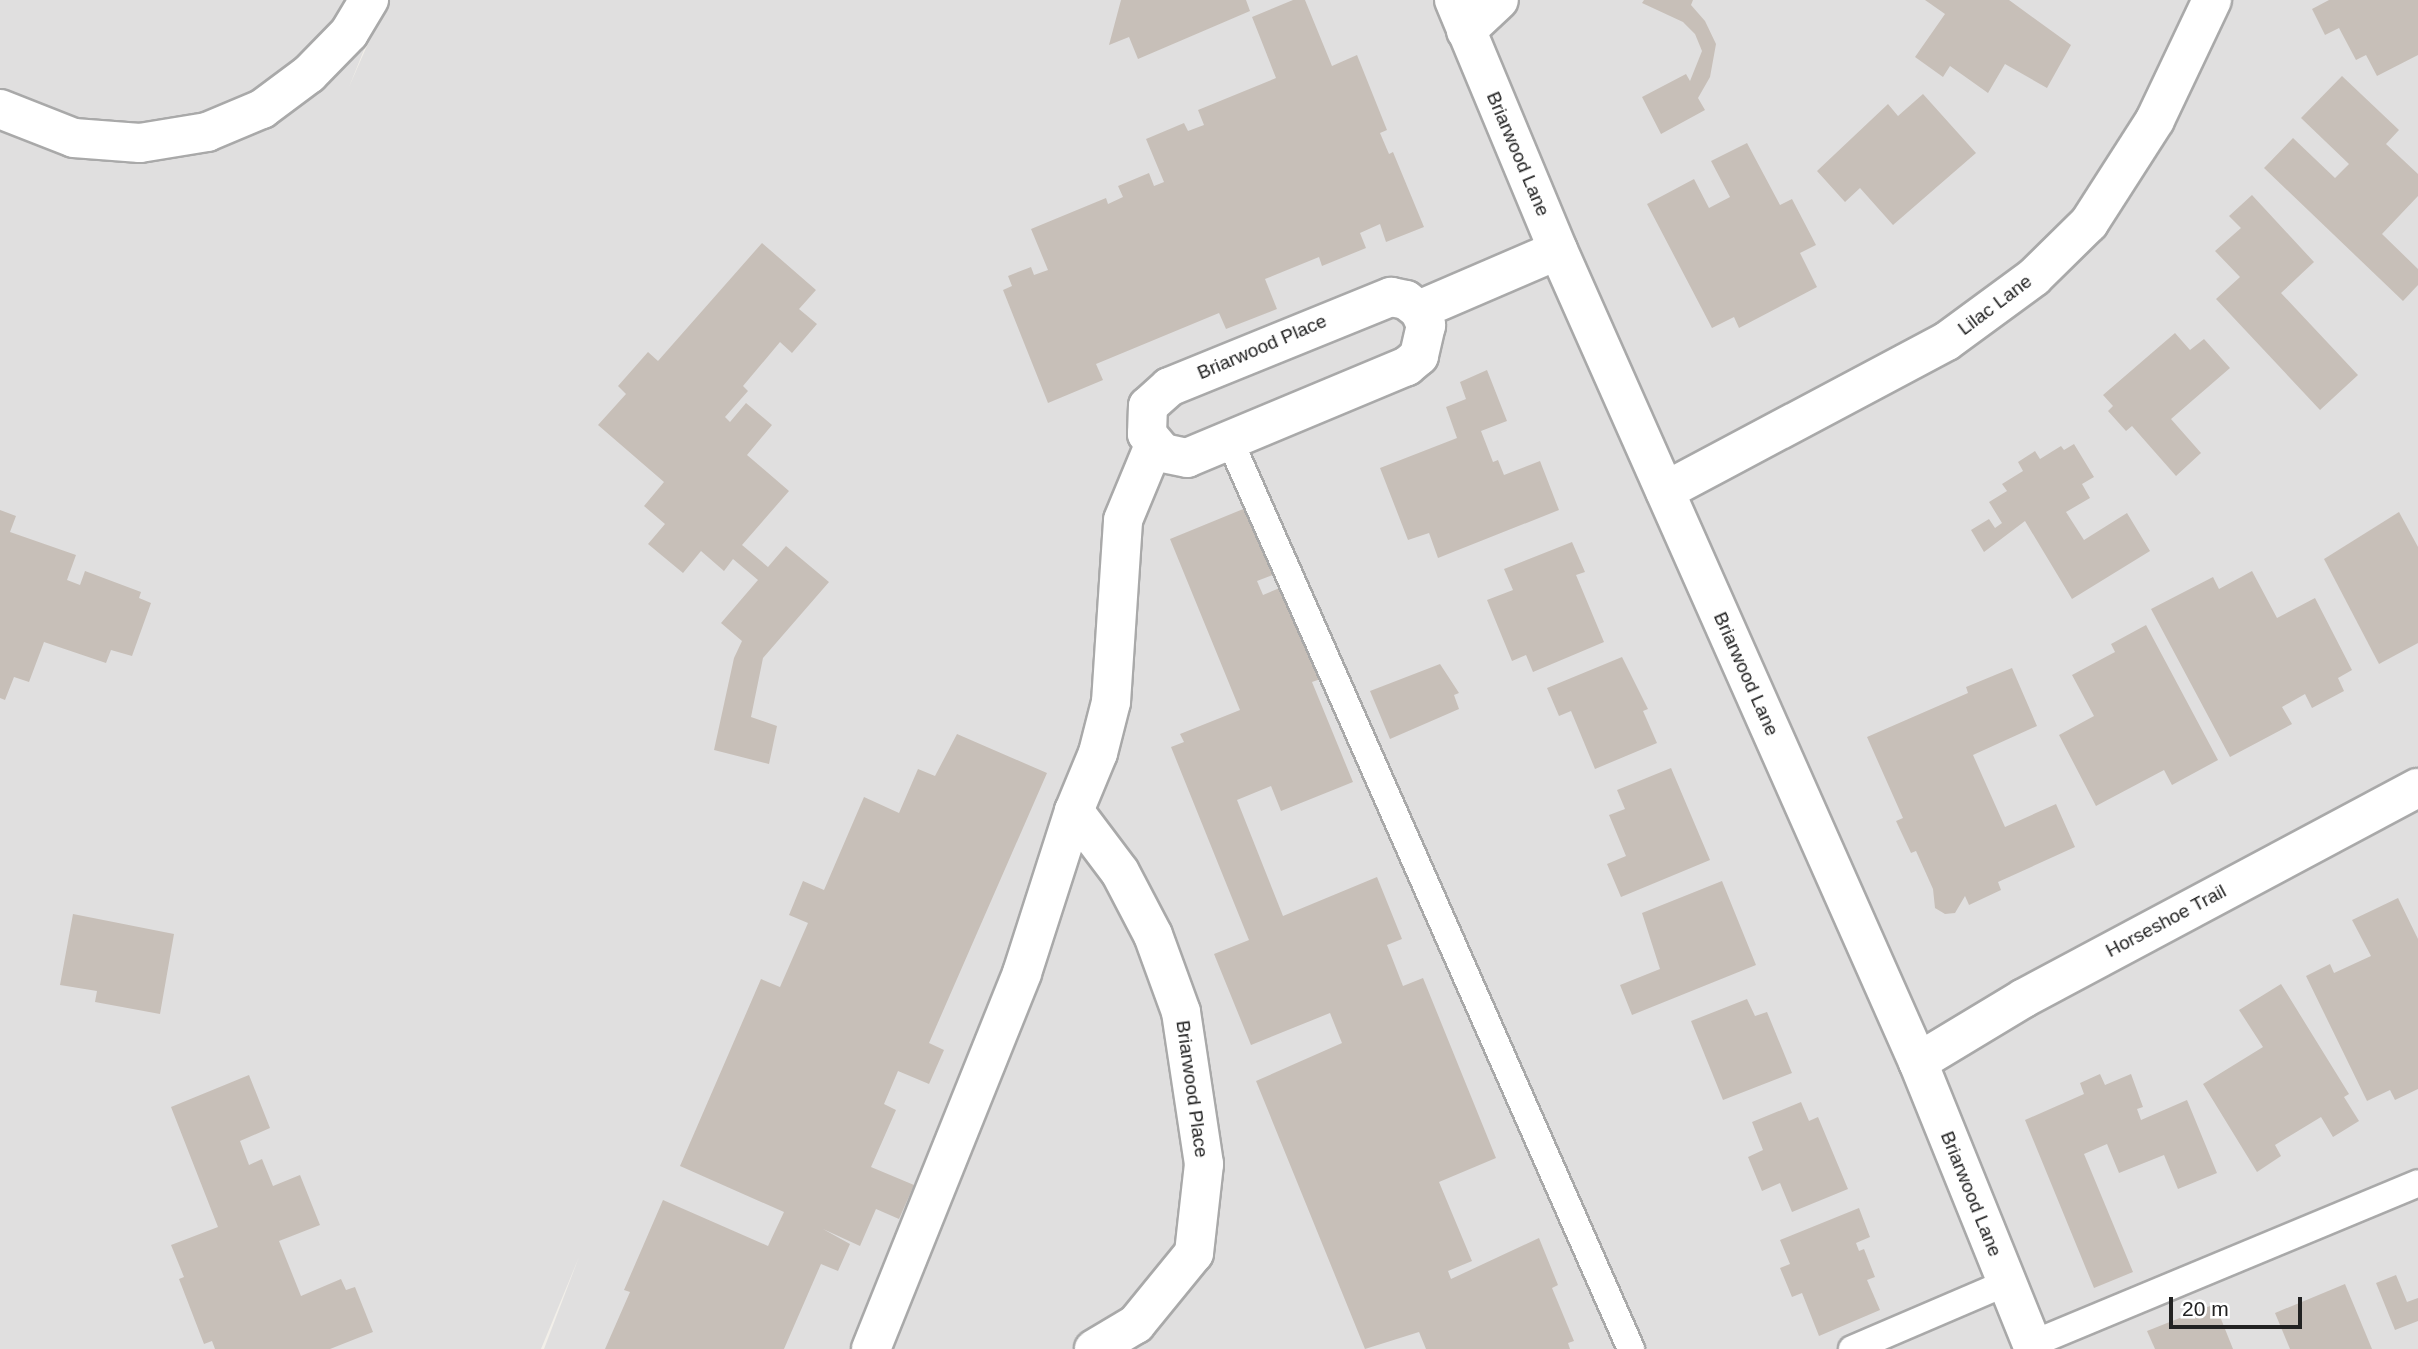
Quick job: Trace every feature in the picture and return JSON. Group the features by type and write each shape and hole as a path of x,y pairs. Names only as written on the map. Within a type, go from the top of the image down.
{"street":[{"path":"0,109 74,138 140,143 207,132 262,109 309,74 349,33 369,0"},
{"path":"1460,15 1499,0"},
{"name":"Lilac Lane","path":"1665,491 1947,341 2034,277 2089,223 2155,120 2212,0"},
{"name":"Briarwood Lane","path":"1460,15 1558,250 1918,1062 2033,1346"},
{"path":"871,1349 1022,973 1074,811 1098,753 1111,702 1123,520 1154,445 1175,458 1187,458 1407,366 1419,356 1426,341 1419,310 1558,250"},
{"name":"Briarwood Place","path":"1154,445 1146,427 1148,406 1169,387 1377,299 1406,300 1419,310"},
{"name":"Horseshoe Trail","path":"1918,1062 2024,998 2418,788"},
{"name":"Briarwood Place","path":"1074,811 1120,872 1153,934 1181,1012 1204,1164 1194,1253 1136,1324 1094,1349"}],"lane":[{"path":"1230,441 1630,1349"},
{"path":"2033,1346 2418,1183"},
{"path":"1852,1349 2008,1282"}],"shaded area":[{"path":"0,0 384,0 349,87 387,0 2418,0 2418,1349 544,1349 579,1257 541,1349 0,1349"}],"building":[{"path":"1121,0 1246,0 1250,11 1138,59 1129,37 1109,45"},
{"path":"1293,0 1305,0 1332,66 1357,55 1387,130 1380,133 1389,154 1393,152 1424,227 1386,242 1380,224 1360,233 1366,248 1322,266 1319,257 1265,279 1277,309 1226,329 1219,313 1096,364 1103,380 1048,403 1003,290 1012,286 1008,276 1031,267 1034,275 1048,270 1031,229 1106,198 1108,204 1123,197 1118,186 1149,173 1154,186 1164,182 1146,139 1184,123 1188,131 1204,125 1198,110 1276,78 1252,17"},
{"path":"1644,0 1693,0 1691,5 1705,21 1716,44 1710,77 1698,98 1705,110 1661,134 1642,97 1686,74 1690,81 1702,51 1695,34 1683,22 1642,3"},
{"path":"1925,0 2009,0 2071,45 2047,88 2005,64 1988,93 1950,66 1943,77 1915,57 1945,14"},
{"path":"2329,0 2418,0 2418,55 2377,76 2366,55 2356,60 2339,28 2325,35 2312,9"},
{"path":"2342,76 2399,130 2386,144 2418,174 2418,196 2382,234 2418,269 2418,285 2403,301 2264,168 2293,138 2335,178 2349,164 2301,118"},
{"path":"1923,94 1976,153 1893,225 1860,188 1845,202 1817,171 1888,104 1898,116"},
{"path":"1747,143 1780,205 1792,199 1816,245 1800,253 1817,287 1739,328 1734,317 1712,328 1647,204 1694,179 1709,208 1730,197 1711,161"},
{"path":"2252,195 2314,262 2281,293 2358,375 2320,410 2216,299 2240,277 2215,251 2241,228 2229,216"},
{"path":"762,243 816,290 799,309 817,324 792,353 780,342 743,386 748,391 725,417 730,422 746,403 772,425 747,455 789,491 742,545 768,567 786,546 829,582 763,658 751,717 777,726 769,764 714,750 734,658 742,641 721,623 758,580 733,559 724,571 701,551 683,573 648,544 665,524 644,506 664,482 598,425 626,394 618,386 648,352 658,361"},
{"path":"2175,333 2190,350 2204,339 2230,368 2171,419 2201,453 2176,476 2132,426 2126,431 2108,411 2113,406 2103,395"},
{"path":"1487,370 1507,421 1481,431 1493,462 1498,460 1504,475 1540,461 1559,510 1438,558 1429,533 1408,540 1380,468 1457,438 1446,407 1466,399 1460,382"},
{"path":"2074,444 2094,477 2082,484 2090,498 2066,512 2084,540 2127,513 2150,551 2072,599 2025,521 1984,552 1971,530 1989,519 1995,528 2002,523 1989,502 2007,491 2002,484 2023,471 2018,462 2035,451 2040,459 2061,446 2064,450"},
{"path":"1253,505 1280,572 1257,581 1263,595 1289,584 1326,677 1312,682 1353,782 1281,811 1271,786 1237,800 1283,916 1377,877 1402,939 1387,945 1403,986 1423,978 1496,1158 1439,1182 1472,1261 1448,1271 1451,1279 1539,1238 1558,1285 1552,1288 1574,1341 1568,1343 1570,1349 1426,1349 1419,1332 1365,1349 1256,1081 1342,1043 1330,1013 1251,1045 1214,954 1249,940 1171,747 1184,742 1180,734 1240,710 1170,539"},
{"path":"0,510 16,516 10,532 76,555 67,580 80,585 85,571 141,592 139,598 151,603 132,656 111,650 106,663 44,642 29,682 14,677 5,700 0,698"},
{"path":"2399,512 2418,547 2418,643 2379,664 2324,559"},
{"path":"1572,542 1585,572 1576,575 1604,642 1533,672 1526,655 1512,661 1487,600 1513,590 1504,569"},
{"path":"2252,571 2277,618 2315,598 2352,670 2338,678 2344,691 2312,708 2305,694 2282,707 2292,724 2230,757 2151,609 2213,577 2219,589"},
{"path":"2146,625 2218,760 2172,785 2164,770 2096,806 2059,735 2094,716 2072,675 2115,652 2111,644"},
{"path":"1622,657 1648,709 1643,711 1657,743 1595,769 1571,711 1559,716 1547,688"},
{"path":"1440,664 1459,693 1454,695 1459,709 1390,739 1370,691"},
{"path":"2012,668 2037,726 1973,755 2005,827 2056,804 2075,847 1998,882 2001,890 1969,905 1965,896 1955,913 1945,914 1935,908 1933,889 1916,851 1911,853 1896,821 1903,818 1867,737 1968,693 1966,687"},
{"path":"957,734 1047,773 929,1043 944,1050 929,1084 898,1071 884,1104 896,1110 871,1167 914,1185 899,1219 876,1209 860,1246 823,1229 850,1244 838,1271 821,1264 784,1349 605,1349 630,1292 624,1290 663,1200 768,1246 784,1212 680,1166 761,979 780,987 808,923 789,915 803,881 824,890 864,797 899,813 918,769 935,776"},
{"path":"1671,768 1710,860 1621,897 1607,864 1626,856 1609,815 1625,809 1617,790"},
{"path":"1722,881 1756,965 1632,1015 1620,985 1660,969 1642,913"},
{"path":"2398,898 2418,939 2418,1089 2395,1100 2390,1090 2367,1101 2306,976 2330,964 2334,973 2371,956 2352,920"},
{"path":"73,914 174,934 160,1014 95,1002 97,991 60,985"},
{"path":"2281,984 2349,1094 2344,1097 2359,1121 2333,1137 2321,1117 2275,1145 2281,1156 2257,1172 2203,1084 2263,1047 2239,1010"},
{"path":"1747,999 1755,1016 1767,1012 1792,1073 1723,1100 1691,1021"},
{"path":"2100,1074 2105,1085 2131,1074 2143,1107 2137,1109 2141,1120 2187,1100 2217,1173 2178,1189 2164,1155 2119,1173 2107,1144 2084,1154 2133,1272 2094,1288 2025,1120 2084,1094 2080,1083"},
{"path":"249,1075 270,1128 240,1141 249,1165 262,1159 273,1186 300,1175 320,1225 279,1241 301,1296 341,1279 346,1290 355,1287 373,1332 330,1349 215,1349 212,1341 204,1344 179,1279 184,1277 171,1245 218,1227 171,1107"},
{"path":"1801,1102 1809,1121 1818,1117 1848,1189 1792,1212 1780,1183 1762,1191 1748,1157 1763,1150 1752,1122"},
{"path":"1859,1208 1870,1237 1856,1243 1859,1251 1864,1249 1875,1277 1867,1280 1880,1310 1819,1336 1802,1293 1792,1297 1780,1268 1790,1264 1780,1240"},
{"path":"2396,1275 2407,1302 2418,1298 2418,1321 2395,1330 2376,1283"},
{"path":"2345,1284 2372,1349 2290,1349 2275,1313"},
{"path":"2215,1304 2233,1349 2155,1349 2147,1331"}]}
